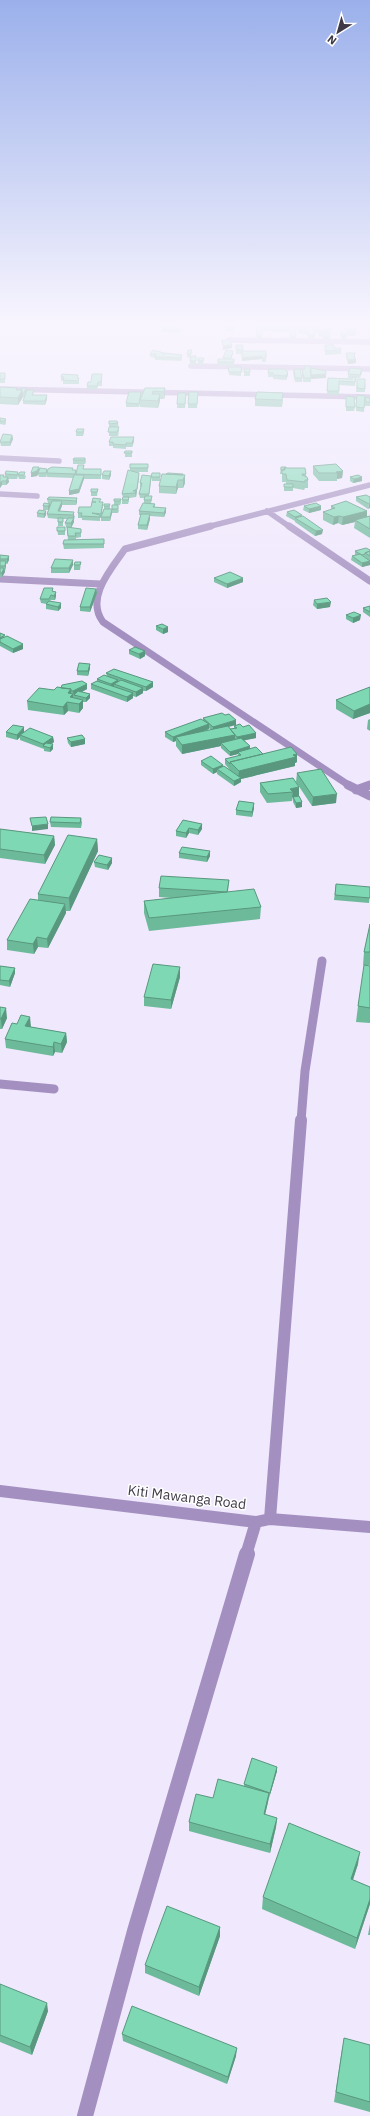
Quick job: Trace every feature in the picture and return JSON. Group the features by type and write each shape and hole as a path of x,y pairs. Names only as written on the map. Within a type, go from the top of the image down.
{"street":[{"path":"0,458 59,461"},
{"path":"370,485 125,549 101,584 96,606 97,614 103,622 356,790 370,796"},
{"path":"0,494 37,496"},
{"path":"267,511 370,581"},
{"path":"0,578 101,584"},
{"path":"356,790 370,786"},
{"path":"85,2116 135,1931 263,1520 305,1071 322,961"},
{"path":"0,1084 54,1089"},
{"name":"Kiti Mawanga Road","path":"0,1491 263,1520 370,1527"}],"building":[{"path":"109,427 119,427 117,432 108,432"},
{"path":"77,429 84,429 83,432 76,432"},
{"path":"3,434 12,435 10,442 0,442"},
{"path":"111,437 134,437 132,443 126,443 126,445 113,444 113,442 109,442"},
{"path":"125,451 132,451 132,453 124,453"},
{"path":"74,458 85,458 85,460 73,460"},
{"path":"130,464 148,464 148,468 130,468"},
{"path":"336,464 343,471 336,472 337,473 319,473 313,466"},
{"path":"78,465 84,465 83,469 101,469 101,475 76,474"},
{"path":"33,467 39,467 37,471 31,473"},
{"path":"52,467 73,468 72,470 76,470 75,474 47,473 48,469"},
{"path":"281,467 286,467 286,468 281,470"},
{"path":"40,468 47,469 46,473 38,473"},
{"path":"284,468 305,468 306,474 302,475 307,477 308,480 305,480 305,482 287,480 286,474 282,474 282,470 285,470"},
{"path":"128,470 139,473 137,489 133,491 136,491 135,493 122,494"},
{"path":"6,471 18,472 17,475 5,474"},
{"path":"104,471 111,471 109,476 102,475"},
{"path":"20,472 25,472 24,475 18,475"},
{"path":"152,473 160,473 160,477 151,477"},
{"path":"162,474 185,475 183,480 178,480 176,487 159,486"},
{"path":"166,474 183,474 183,475"},
{"path":"0,475 4,475 3,477 8,477 6,481 2,481 0,483"},
{"path":"74,475 84,475 79,489 69,491"},
{"path":"142,475 151,476 149,494 139,494 142,483 140,483"},
{"path":"358,475 362,477 354,479 350,477"},
{"path":"284,484 293,484 293,487 284,487"},
{"path":"91,489 98,489 97,492 91,492"},
{"path":"366,495 370,497 370,504 356,497"},
{"path":"145,496 152,496 151,500 144,500"},
{"path":"49,497 77,498 76,501 47,499"},
{"path":"123,497 129,497 128,500 122,500"},
{"path":"93,498 101,499 99,502 103,502 101,514 92,513 100,515 100,517 81,516 82,513 78,513 79,507 91,507"},
{"path":"114,499 121,499 120,501 114,501"},
{"path":"52,501 62,501 58,511 74,512 73,515 47,514"},
{"path":"346,501 367,511 343,517 334,517 323,512 335,508 331,506"},
{"path":"44,503 50,504 48,506 43,506"},
{"path":"143,503 155,504 153,507 166,508 164,513 139,511"},
{"path":"316,503 321,506 309,509 304,506"},
{"path":"104,504 110,504 109,506 104,506"},
{"path":"112,505 118,505 118,509 112,509"},
{"path":"104,509 112,509 110,517 101,517"},
{"path":"39,510 46,511 44,514 37,513"},
{"path":"294,510 302,515 295,517 287,512"},
{"path":"141,514 150,514 147,525 138,525"},
{"path":"303,516 323,530 316,531 295,518"},
{"path":"370,516 370,529 355,520"},
{"path":"58,518 63,518 63,522 58,522"},
{"path":"68,518 74,518 71,523 65,523"},
{"path":"57,527 65,527 65,531 57,531"},
{"path":"67,527 81,529 81,533 75,533 76,536 68,536"},
{"path":"104,539 104,544 63,544 64,540"},
{"path":"366,548 370,551 362,555 355,551"},
{"path":"370,551 370,556 365,553"},
{"path":"360,554 370,561 362,563 352,556"},
{"path":"0,555 9,556 7,559 0,559"},
{"path":"55,559 73,560 69,568 51,568"},
{"path":"0,561 6,561 5,566 0,566"},
{"path":"75,562 81,562 80,565 74,565"},
{"path":"0,568 4,568 2,573 0,573"},
{"path":"230,572 243,578 227,584 214,578"},
{"path":"44,588 53,588 52,591 56,592 54,596 51,595 49,599 40,599"},
{"path":"86,588 96,589 90,607 80,607"},
{"path":"327,598 331,602 317,604 314,600"},
{"path":"49,601 61,603 58,607 46,604"},
{"path":"370,606 370,612 363,608"},
{"path":"354,612 361,615 353,618 346,615"},
{"path":"162,624 168,627 163,629 156,626"},
{"path":"0,633 5,635 0,638"},
{"path":"7,636 23,644 13,649 0,642 0,639"},
{"path":"135,647 145,651 139,654 129,650"},
{"path":"79,663 90,664 88,671 77,671"},
{"path":"114,669 153,682 146,687 106,673"},
{"path":"104,675 118,680 111,684 97,679"},
{"path":"121,680 143,688 136,692 114,684"},
{"path":"82,681 87,684 73,691 71,691 71,689 61,688 62,685"},
{"path":"97,681 133,693 127,697 91,684"},
{"path":"57,687 71,689 68,693 73,694 70,697 83,700 79,704 67,702 63,707 27,701 39,688 54,690"},
{"path":"370,687 370,704 354,711 336,700"},
{"path":"78,691 90,694 86,698 74,695"},
{"path":"222,713 225,715 229,714 236,720 213,727 203,718"},
{"path":"201,719 209,724 173,737 165,732"},
{"path":"240,724 243,727 249,725 256,733 237,737 230,729 237,728 234,726"},
{"path":"13,725 24,727 17,735 6,732"},
{"path":"228,726 235,735 182,745 176,737"},
{"path":"30,728 53,737 43,744 20,735"},
{"path":"82,735 85,739 71,742 67,738"},
{"path":"241,738 250,746 230,752 221,743"},
{"path":"46,743 53,744 50,748 43,746"},
{"path":"256,747 263,754 230,762 230,764 225,759 241,755 238,752"},
{"path":"291,747 297,754 293,755 296,757 239,771 230,762"},
{"path":"211,756 223,765 213,769 201,761"},
{"path":"224,766 241,778 234,781 217,769"},
{"path":"321,769 337,794 313,797 297,773"},
{"path":"293,778 299,787 290,789 293,792 268,794 260,783"},
{"path":"299,796 302,802 296,803 293,797"},
{"path":"239,801 254,803 252,812 236,810"},
{"path":"46,817 48,824 32,826 30,818"},
{"path":"51,817 81,818 80,823 50,822"},
{"path":"183,820 202,824 198,830 189,828 186,833 176,831"},
{"path":"0,829 54,836 44,855 0,849"},
{"path":"68,835 97,839 69,898 38,894"},
{"path":"182,847 210,851 207,857 179,853"},
{"path":"99,855 112,858 107,865 94,862"},
{"path":"161,876 229,880 227,892 159,888"},
{"path":"336,884 370,887 370,898 335,895"},
{"path":"254,889 261,907 149,918 144,901"},
{"path":"30,899 65,904 47,939 37,937 33,944 7,940"},
{"path":"370,924 370,952 364,952"},
{"path":"153,964 180,967 171,1000 144,997"},
{"path":"364,965 370,966 370,1008 358,1006"},
{"path":"0,966 15,968 9,981 0,980"},
{"path":"0,1007 6,1008 1,1019 0,1019"},
{"path":"21,1015 30,1017 25,1026 66,1033 61,1044 54,1042 53,1047 5,1039 12,1023 17,1024"},
{"path":"252,1758 277,1767 270,1793 244,1784"},
{"path":"218,1779 269,1793 264,1814 277,1818 270,1844 189,1822 196,1794 213,1798"},
{"path":"289,1823 360,1852 351,1879 370,1887 370,1899 357,1938 263,1897"},
{"path":"167,1906 220,1927 199,1987 145,1965"},
{"path":"0,1984 47,2003 30,2047 0,2035"},
{"path":"132,2006 237,2048 228,2077 122,2034"},
{"path":"344,2038 370,2045 370,2102 336,2092"}]}
